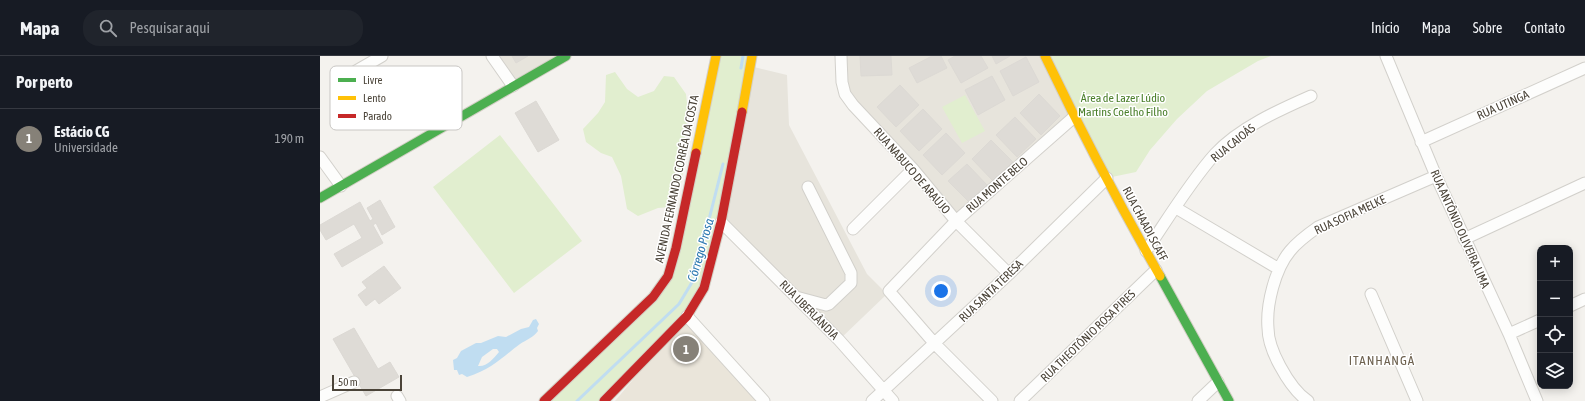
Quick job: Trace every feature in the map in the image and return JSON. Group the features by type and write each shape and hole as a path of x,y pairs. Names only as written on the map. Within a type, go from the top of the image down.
{"main road":[{"path":"462,116 566,56"},
{"name":"AVENIDA FERNANDO CORRÊA DA COSTA","path":"544,401 653,297 668,276 676,248 716,56"},
{"path":"604,401 687,316 704,288 721,222 752,56"},
{"name":"RUA CHAADI SCAFF","path":"1045,56 1074,117 1156,270 1229,401"},
{"path":"320,198 437,130"}],"street":[{"path":"365,66 382,56"},
{"path":"492,56 513,86"},
{"name":"RUA NABUCO DE ARAÚJO","path":"841,56 842,82 845,94 853,105 914,169 956,221 1009,274"},
{"name":"RUA ANTÔNIO OLIVEIRA LIMA","path":"1386,56 1421,142 1509,334 1537,401"},
{"name":"RUA UTINGA","path":"1421,142 1585,68"},
{"name":"RUA CAIOÁS","path":"1146,251 1199,174 1216,153 1243,132 1275,112 1311,96"},
{"name":"RUA MONTE BELO","path":"936,344 889,291 956,221 1074,117"},
{"path":"320,157 341,186"},
{"path":"853,229 914,169"},
{"name":"RUA SOFIA MELKE","path":"1308,401 1302,397 1286,378 1274,353 1268,329 1269,305 1278,269 1290,251 1303,238 1318,227 1436,176"},
{"name":"RUA SANTA TERESA","path":"872,401 936,344 1107,178"},
{"path":"1464,238 1585,183"},
{"path":"795,296 826,305 829,304 851,283 852,278 851,273 808,187"},
{"path":"1176,208 1278,269"},
{"name":"RUA UBERLÂNDIA","path":"721,222 839,340 892,401"},
{"name":"RUA THEOTÔNIO ROSA PIRES","path":"1020,401 1156,270"},
{"path":"1371,294 1417,401"},
{"path":"1573,305 1585,299"},
{"path":"687,316 764,401"},
{"path":"1509,334 1537,321"},
{"path":"936,344 992,401"},
{"path":"320,397 354,382"},
{"path":"1198,401 1218,382"}],"shaded area":[{"path":"492,56 566,56 513,86"},
{"path":"841,56 1041,56 1074,117 956,221 853,105"},
{"path":"750,66 787,75 789,125 867,274 887,294 839,340 721,222"},
{"path":"687,316 764,401 615,401"}],"green space":[{"path":"716,56 752,56 704,288 604,401 544,401 668,276"},
{"name":"Área de Lazer Lúdio Martins Coelho Filho","path":"1045,56 1271,56 1258,61 1207,91 1177,119 1150,150 1136,172 1107,178"},
{"path":"615,72 627,89 638,97 654,91 664,76 674,77 686,94 688,113 685,136 686,156 681,183 670,207 658,208 638,216 627,209 621,176 612,157 601,153 586,142 583,129 598,113 605,102 606,75"},
{"path":"965,95 985,131 962,143 942,107"},
{"path":"500,135 582,241 514,293 433,187"}],"water":[{"path":"536,319 539,324 537,328 538,331 532,337 483,371 467,377 462,374 459,375 457,370 454,370 453,360 457,358 461,351 476,343 481,343 498,336 506,337 521,329 529,327 533,320","holes":["493,349 497,349 499,352 490,362 478,366 482,357"]}],"building":[{"path":"512,56 528,56 516,63"},
{"path":"860,56 891,56 892,75 861,76"},
{"path":"932,56 941,56 947,68 917,83 909,68"},
{"path":"955,56 981,56 988,68 961,83 948,60"},
{"path":"992,56 1010,56 996,64"},
{"path":"1026,57 1039,82 1013,96 1000,71"},
{"path":"992,76 1005,100 978,115 965,90"},
{"path":"900,85 919,105 896,127 877,107"},
{"path":"1039,94 1060,116 1041,135 1020,113"},
{"path":"536,101 559,140 538,152 515,113"},
{"path":"923,109 942,129 919,151 900,131"},
{"path":"1015,117 1036,139 1017,157 996,135"},
{"path":"946,133 965,153 942,175 923,155"},
{"path":"991,140 1013,162 993,181 972,159"},
{"path":"967,164 988,186 970,203 948,181"},
{"path":"380,200 395,227 382,235 376,223 373,225 383,243 342,267 334,254 362,238 354,224 326,240 320,230 320,225 360,202 370,221 373,219 367,208"},
{"path":"384,266 401,288 379,304 375,299 366,306 358,295 367,288 362,282"},
{"path":"354,328 378,369 390,362 399,377 366,396 333,339"}],"waterway":[{"name":"Córrego Prosa","path":"741,68 743,56"},
{"name":"Córrego Prosa","path":"577,401 679,304 694,279 723,164"}],"traffic: fast":[{"path":"462,116 566,56"},
{"path":"320,198 438,130"},
{"path":"1160,276 1229,401"}],"traffic: slow":[{"path":"696,153 716,56"},
{"path":"742,112 752,56"},
{"path":"1045,56 1072,112 1160,276"}],"traffic: jam":[{"path":"604,401 687,316 704,288 721,222 742,112"},
{"path":"544,401 653,297 668,276 676,248 696,153"}],"place":[{"name":"Estácio CG","path":"686,349"}],"district":[{"name":"ITANHANGÁ","path":"1382,360"}]}
